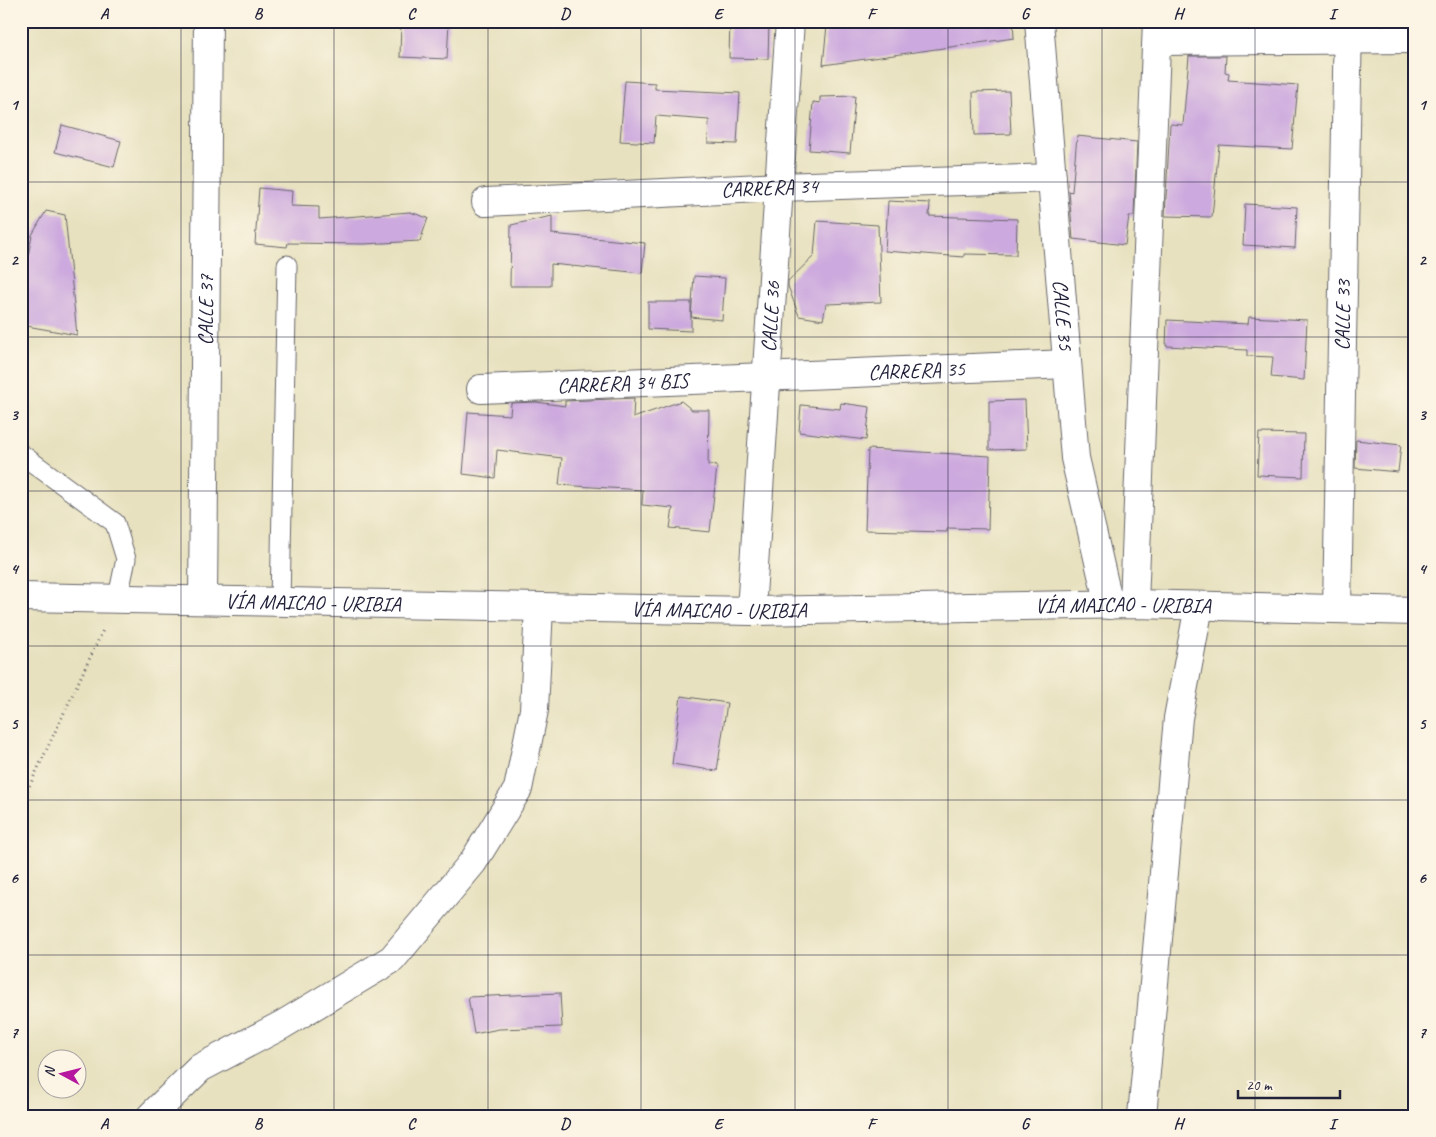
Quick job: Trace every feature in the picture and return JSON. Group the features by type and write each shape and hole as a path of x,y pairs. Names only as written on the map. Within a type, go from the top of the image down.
{"street":[{"name":"CALLE 37","path":"203,599 208,21"},
{"name":"CALLE 36","path":"752,611 790,21"},
{"name":"CALLE 35","path":"1039,21 1075,458 1122,605"},
{"path":"1122,605 1158,31 1348,31 1415,39"},
{"name":"CALLE 33","path":"1337,609 1348,31"},
{"name":"CARRERA 34","path":"486,202 779,187 1052,178"},
{"name":"CARRERA 35","path":"767,376 1067,364"},
{"name":"CARRERA 34 BIS","path":"481,389 767,376"},
{"name":"VÍA MAICAO - URIBIA","path":"21,597 118,597 752,611 1122,605 1415,611"},
{"path":"151,1116 200,1068 282,1025 392,960 473,862 518,789 534,710 539,606"},
{"path":"1142,1116 1178,718 1199,606"}],"lane":[{"path":"280,602 287,265"},
{"path":"21,454 115,523 126,559 118,597"}],"path":[{"path":"21,804 118,597"}],"building":[{"path":"401,21 449,21 447,59 400,57"},
{"path":"730,21 769,21 768,59 729,58"},
{"path":"928,21 1013,21 1014,38 823,65 827,25 929,26"},
{"path":"1192,21 1229,21 1229,25 1192,25"},
{"path":"1189,56 1226,56 1225,72 1229,73 1228,80 1298,85 1292,149 1219,145 1212,217 1165,216 1170,124 1183,125"},
{"path":"625,81 655,83 655,89 740,93 737,144 708,143 709,120 656,116 654,143 620,141"},
{"path":"1009,91 1011,134 974,135 973,92"},
{"path":"855,96 850,153 809,150 813,102 820,103 820,97"},
{"path":"62,125 121,141 114,167 55,152"},
{"path":"1077,136 1137,142 1134,216 1129,216 1125,245 1073,239 1069,191 1072,192"},
{"path":"259,188 292,191 291,206 319,207 319,219 410,212 428,218 420,241 364,244 288,243 287,247 255,244"},
{"path":"888,201 930,203 929,216 1017,219 1016,255 964,254 964,257 885,251"},
{"path":"1245,204 1297,207 1295,248 1243,245"},
{"path":"46,211 65,215 77,335 21,325 21,294 32,235"},
{"path":"552,216 552,234 645,243 642,273 551,264 551,286 510,286 511,225"},
{"path":"817,221 878,225 881,302 826,304 823,320 799,316 788,281 814,256"},
{"path":"694,276 725,278 722,320 691,317"},
{"path":"648,302 691,302 691,331 648,329"},
{"path":"1249,317 1307,320 1304,380 1271,377 1273,357 1247,356 1247,350 1166,346 1167,320 1248,324"},
{"path":"634,398 633,418 681,401 692,410 709,410 708,465 717,466 710,532 670,528 673,508 642,505 643,490 559,485 562,458 497,450 495,478 463,474 468,412 510,415 511,403 536,402 565,406 565,401"},
{"path":"1025,400 1027,449 989,450 989,401"},
{"path":"841,403 870,407 866,440 799,432 801,405 840,409"},
{"path":"1259,433 1304,434 1303,477 1257,475"},
{"path":"1356,440 1401,445 1398,472 1355,468"},
{"path":"868,449 990,456 988,529 947,528 947,532 865,530"},
{"path":"681,696 727,703 717,771 672,764"},
{"path":"560,993 562,1027 499,1029 474,1034 468,997"}]}
